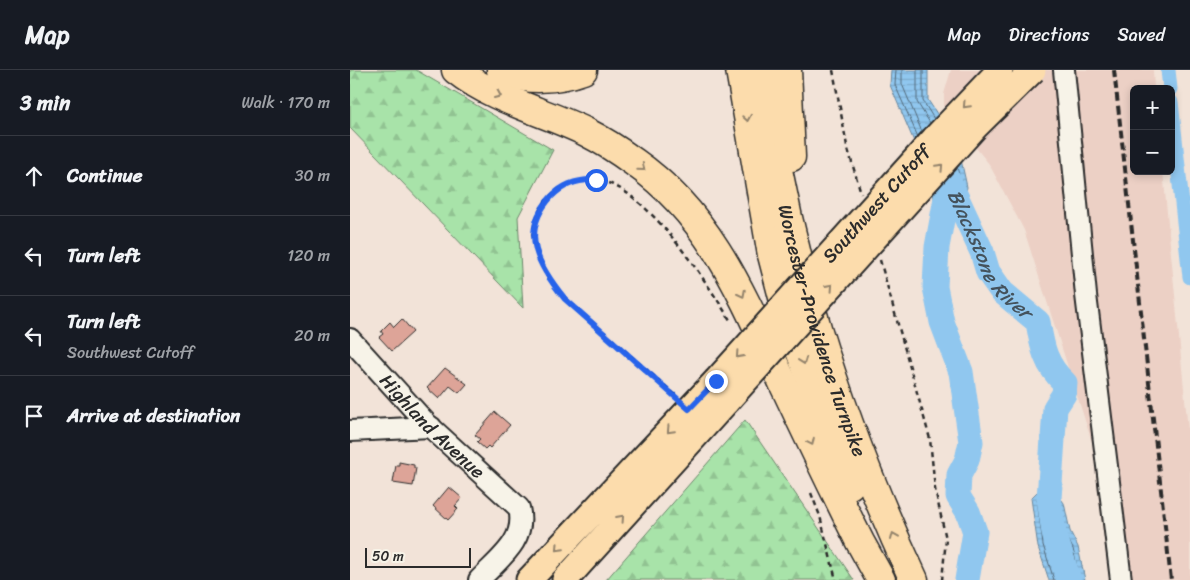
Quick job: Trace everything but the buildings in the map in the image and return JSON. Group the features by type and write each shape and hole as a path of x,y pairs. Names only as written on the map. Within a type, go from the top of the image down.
{"highway":[{"path":"456,70 495,94 588,133 635,162 669,191 699,222 721,254 743,296 855,533 881,580"},
{"path":"501,70 542,78 569,75 583,70"},
{"name":"Worcester-Providence Turnpike","path":"740,70 772,255 790,324 886,580"},
{"name":"Worcester-Providence Turnpike","path":"762,70 777,175 820,344 845,417 914,580"},
{"path":"787,70 788,118 795,198 790,230"}],"main road":[{"name":"Southwest Cutoff","path":"565,580 927,146 1000,70"},
{"name":"Southwest Cutoff","path":"529,580 689,409 721,391 975,126 1033,70"}],"street":[{"path":"1064,70 1086,295 1121,580"},
{"name":"Highland Avenue","path":"350,339 430,427 519,508 522,520 521,531 513,544 479,580"},
{"path":"350,431 430,427"}],"path":[{"path":"833,70 847,146 862,195"},
{"path":"689,409 565,299 550,281 536,252 532,234 543,204 560,189 575,181 596,180 622,190 649,211 696,267 732,324"},
{"path":"878,251 930,439 935,489 946,539 942,580"},
{"path":"808,485 820,516 836,580"}],"shaded area":[{"path":"951,70 1153,70 1154,85 1130,85 1130,175 1163,175 1190,451 1190,580 1109,580 1092,442 1024,230 989,164 944,108 944,94"}],"green space":[{"path":"350,70 416,70 553,150 518,217 523,308 350,128"},
{"path":"745,420 854,580 606,580"}],"water":[{"path":"891,70 928,70 928,100 958,146 967,187 962,210 950,225 938,226 932,184 890,85"},
{"path":"1044,489 1057,493 1064,503 1070,531 1078,547 1085,580 1049,580 1038,547 1031,498 1037,492"}],"waterway":[{"path":"1168,70 1170,85"},
{"path":"1174,130 1190,277"},
{"name":"Blackstone River","path":"949,181 982,252 988,272 1002,292 1038,322 1043,347 1049,362 1065,383 1064,394 1055,408 1049,499 1054,533 1069,580"},
{"name":"Blackstone River","path":"947,193 937,247 935,287 942,322 961,372 971,442 967,460 959,475 958,496 968,512 975,532 967,580"}],"railway":[{"path":"1114,70 1171,580"}],"route":[{"path":"596,180 575,181 560,189 543,204 538,213 532,234 536,252 545,273 565,299 689,409 716,381"}]}
